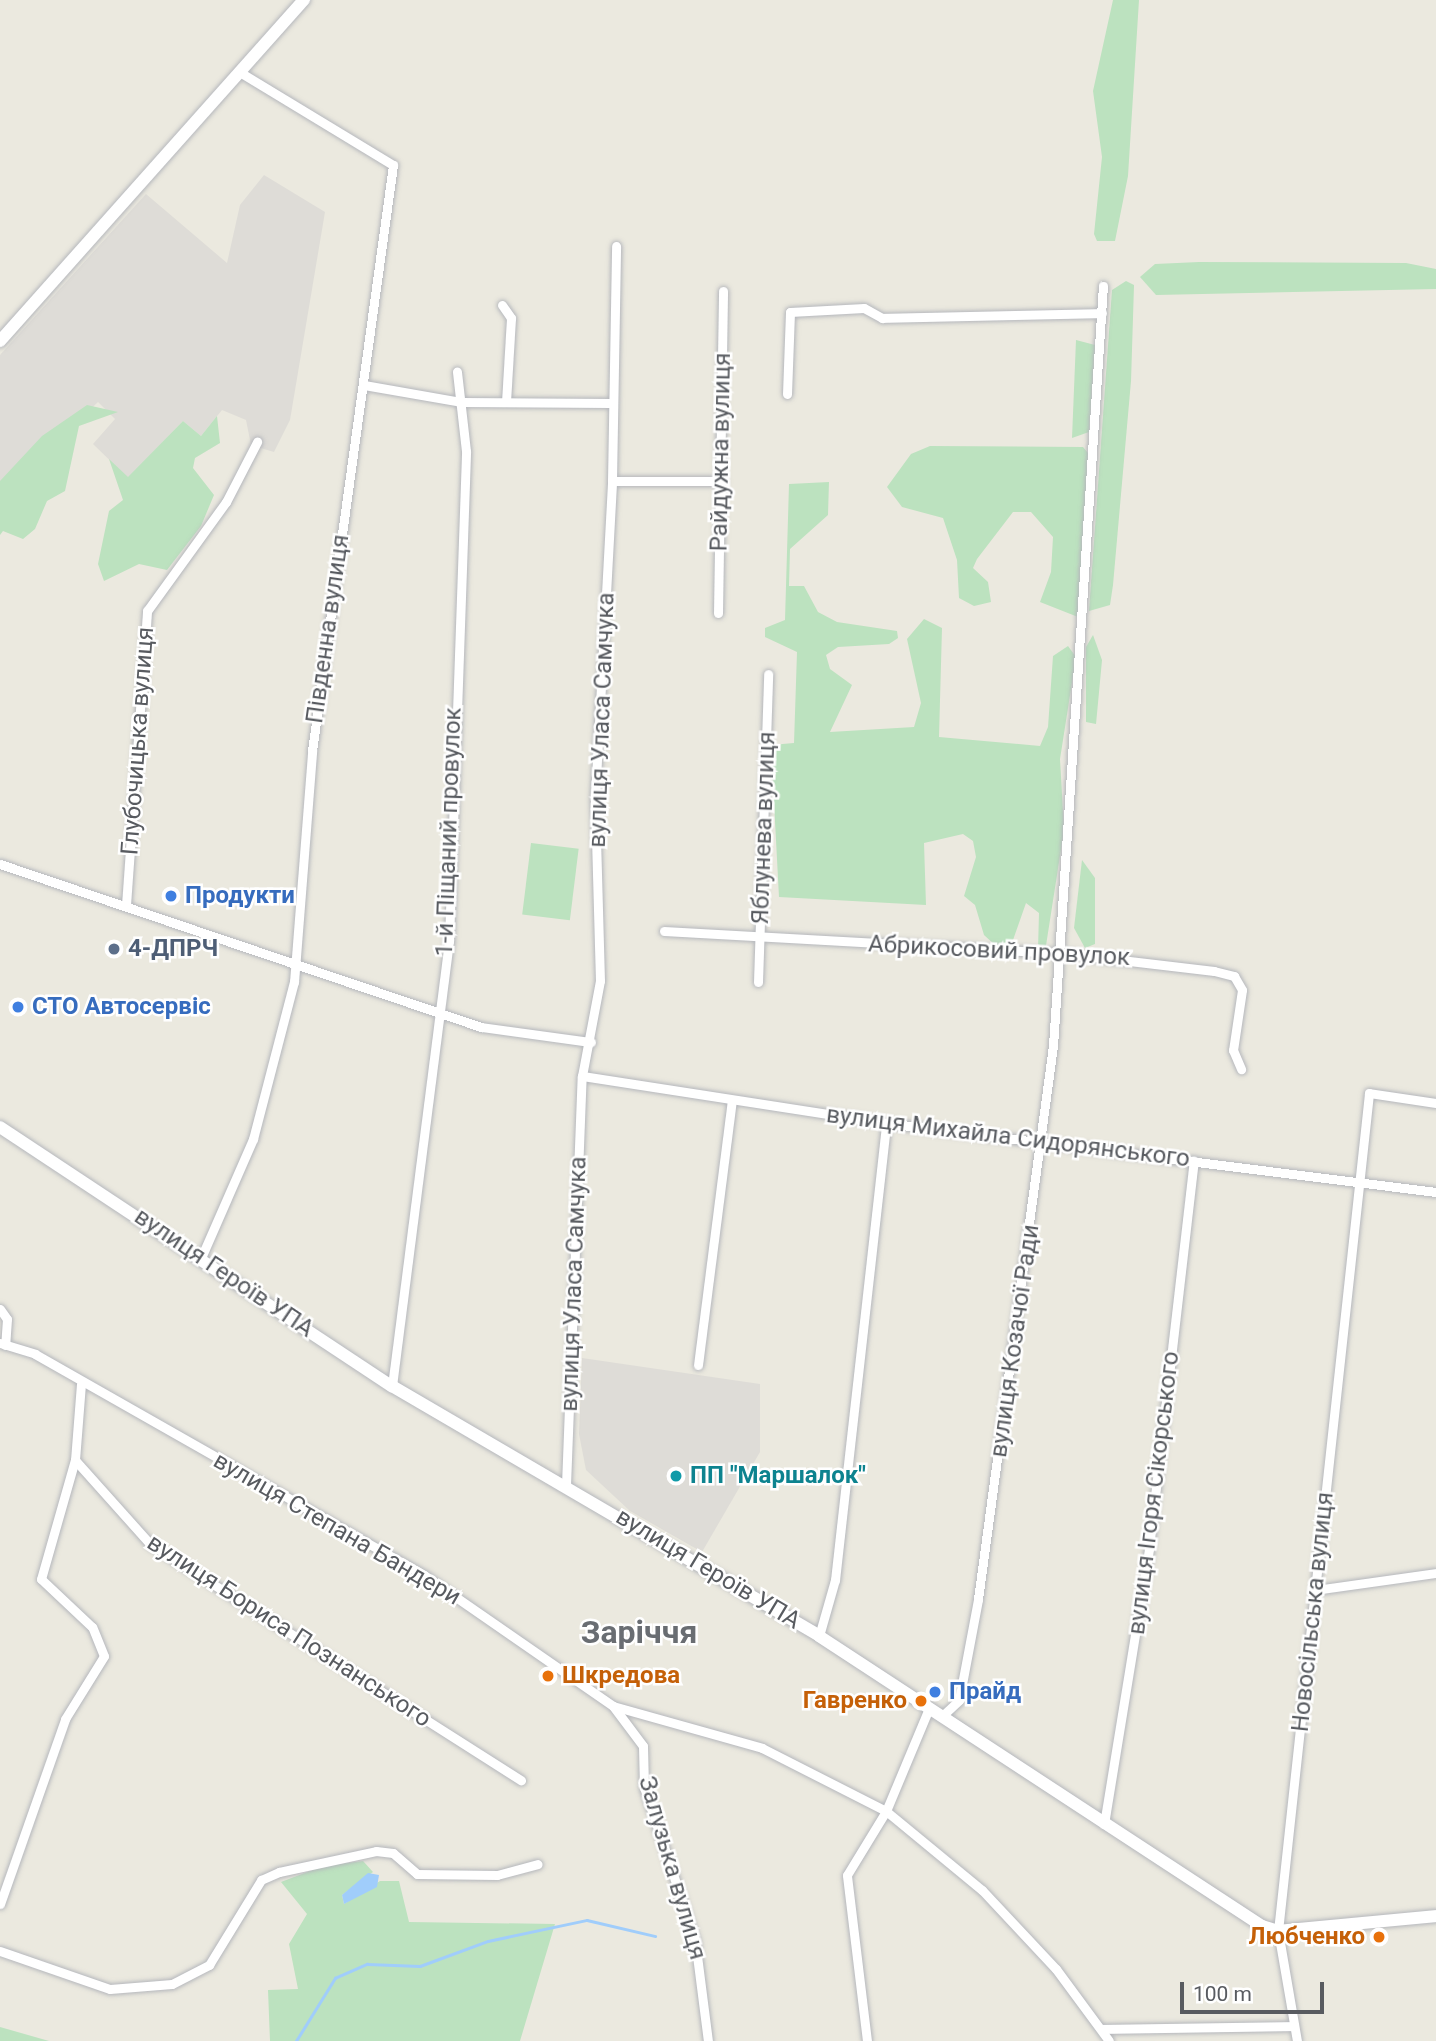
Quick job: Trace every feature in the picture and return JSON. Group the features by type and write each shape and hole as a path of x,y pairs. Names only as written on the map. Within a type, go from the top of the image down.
{"street":[{"path":"0,341 304,0"},
{"name":"Південна вулиця","path":"201,1258 267,1095 294,966 312,751 393,165 241,73"},
{"name":"вулиця Уласа Самчука","path":"566,1485 582,1076 591,1042 600,981 595,797 612,481 611,403 616,246"},
{"name":"вулиця Козачої Ради","path":"941,1717 959,1700 978,1599 1041,1143 1058,956 1103,286"},
{"name":"Райдужна вулиця","path":"718,613 723,291"},
{"path":"502,304 511,318 506,402"},
{"path":"787,394 790,312 864,308 882,318 1102,313"},
{"name":"1-й Піщаний провулок","path":"392,1386 418,1203 436,1008 449,941 466,452 457,372"},
{"path":"364,385 461,402 611,403"},
{"name":"Глубочицька вулиця","path":"126,905 147,611 226,502 257,442"},
{"path":"612,481 722,481"},
{"name":"Яблунева вулиця","path":"758,982 768,674"},
{"path":"0,864 126,905 294,966 436,1008 481,1027 591,1042"},
{"name":"Абрикосовий провулок","path":"664,931 1174,961 1234,976 1242,1011 1233,1050 1241,1069"},
{"name":"вулиця Михайла Сидорянського","path":"582,1076 886,1124 1436,1192"},
{"name":"Новосільська вулиця","path":"1297,2041 1278,1931 1369,1093 1436,1103"},
{"path":"698,1364 732,1101"},
{"path":"819,1636 835,1580 886,1124"},
{"name":"вулиця Героїв УПА","path":"0,1127 392,1386 566,1485 819,1636 1104,1824 1278,1931"},
{"name":"вулиця Ігоря Сікорського","path":"1104,1824 1149,1548 1194,1161"},
{"path":"0,1309 7,1319 3,1344"},
{"name":"вулиця Степана Бандери","path":"3,1344 36,1354 81,1384 424,1575 613,1706 762,1748 886,1811 982,1890 1104,2029 1110,2041"},
{"path":"0,1904 65,1719 104,1656 92,1627 41,1579 75,1461 81,1384"},
{"name":"вулиця Бориса Познанського","path":"75,1461 150,1544 521,1780"},
{"path":"1315,1590 1436,1573"},
{"name":"Залузька вулиця","path":"613,1706 643,1746 644,1787 695,1940 708,2041"},
{"path":"867,2041 848,1875 886,1811 929,1708"},
{"path":"0,1951 110,1989 172,1984 209,1965 261,1880 279,1871 376,1851 393,1853 417,1874 497,1875 538,1864"},
{"path":"1278,1931 1436,1916"},
{"path":"1104,2029 1294,2026"}],"shaded area":[{"path":"264,175 325,212 290,420 274,452 251,445 246,420 222,410 201,436 183,421 128,478 93,444 115,419 98,402 0,497 0,355 146,194 227,263 240,205"},
{"name":"ПП \"Маршалок\"","path":"582,1358 760,1384 760,1452 702,1552 630,1511 586,1470 579,1434"}],"green space":[{"path":"1113,0 1139,0 1128,176 1115,241 1097,241 1094,234 1102,157 1093,91"},
{"path":"1406,263 1436,269 1436,289 1156,295 1140,277 1155,264"},
{"path":"1126,281 1134,285 1131,381 1113,585 1110,605 1089,611 1112,290"},
{"path":"1076,340 1095,345 1089,432 1072,438"},
{"path":"87,405 118,412 79,426 65,491 47,501 35,529 23,539 3,531 0,535 0,481 42,436"},
{"path":"217,416 220,443 195,458 193,468 214,495 201,526 167,570 139,564 104,581 98,564 109,511 123,500 109,459 128,477 183,421 201,436"},
{"path":"930,446 1083,447 1088,453 1078,617 1040,602 1051,572 1053,537 1031,512 1013,512 973,568 988,582 991,602 974,606 959,598 957,560 943,518 902,507 887,487 911,454"},
{"path":"829,482 828,515 790,549 789,586 804,586 818,612 837,622 897,631 898,638 889,644 838,647 826,655 830,669 852,685 830,732 914,727 921,703 907,639 924,619 942,628 939,737 1040,746 1048,727 1053,656 1068,646 1076,657 1060,759 1064,830 1045,952 1038,949 1039,913 1026,903 1013,940 996,946 984,935 975,905 964,896 976,857 973,841 963,834 924,843 926,905 779,897 771,745 794,743 797,652 765,637 765,628 785,620 789,484"},
{"path":"1093,635 1102,660 1096,724 1086,722 1086,647"},
{"path":"531,843 579,849 570,920 522,914"},
{"path":"1082,860 1095,878 1095,944 1085,948 1074,928"},
{"path":"363,1861 373,1872 342,1895 344,1904 380,1881 399,1881 409,1922 555,1924 520,2041 270,2041 268,1990 298,1989 289,1944 307,1914 281,1882 323,1866"},
{"path":"0,2027 49,2041 0,2041"}],"water":[{"path":"368,1873 379,1875 377,1887 344,1904 342,1895"}],"waterway":[{"path":"296,2041 335,1978 367,1964 420,1966 488,1941 587,1920 655,1936"}],"place":[{"name":"Продукти","path":"171,896"},
{"name":"4-ДПРЧ","path":"114,949"},
{"name":"СТО Автосервіс","path":"18,1007"},
{"name":"ПП \"Маршалок\"","path":"676,1476"},
{"name":"Шкредова","path":"548,1676"},
{"name":"Прайд","path":"935,1692"},
{"name":"Гавренко","path":"921,1701"},
{"name":"Любченко","path":"1379,1937"}],"district":[{"name":"Заріччя","path":"639,1632"}]}
